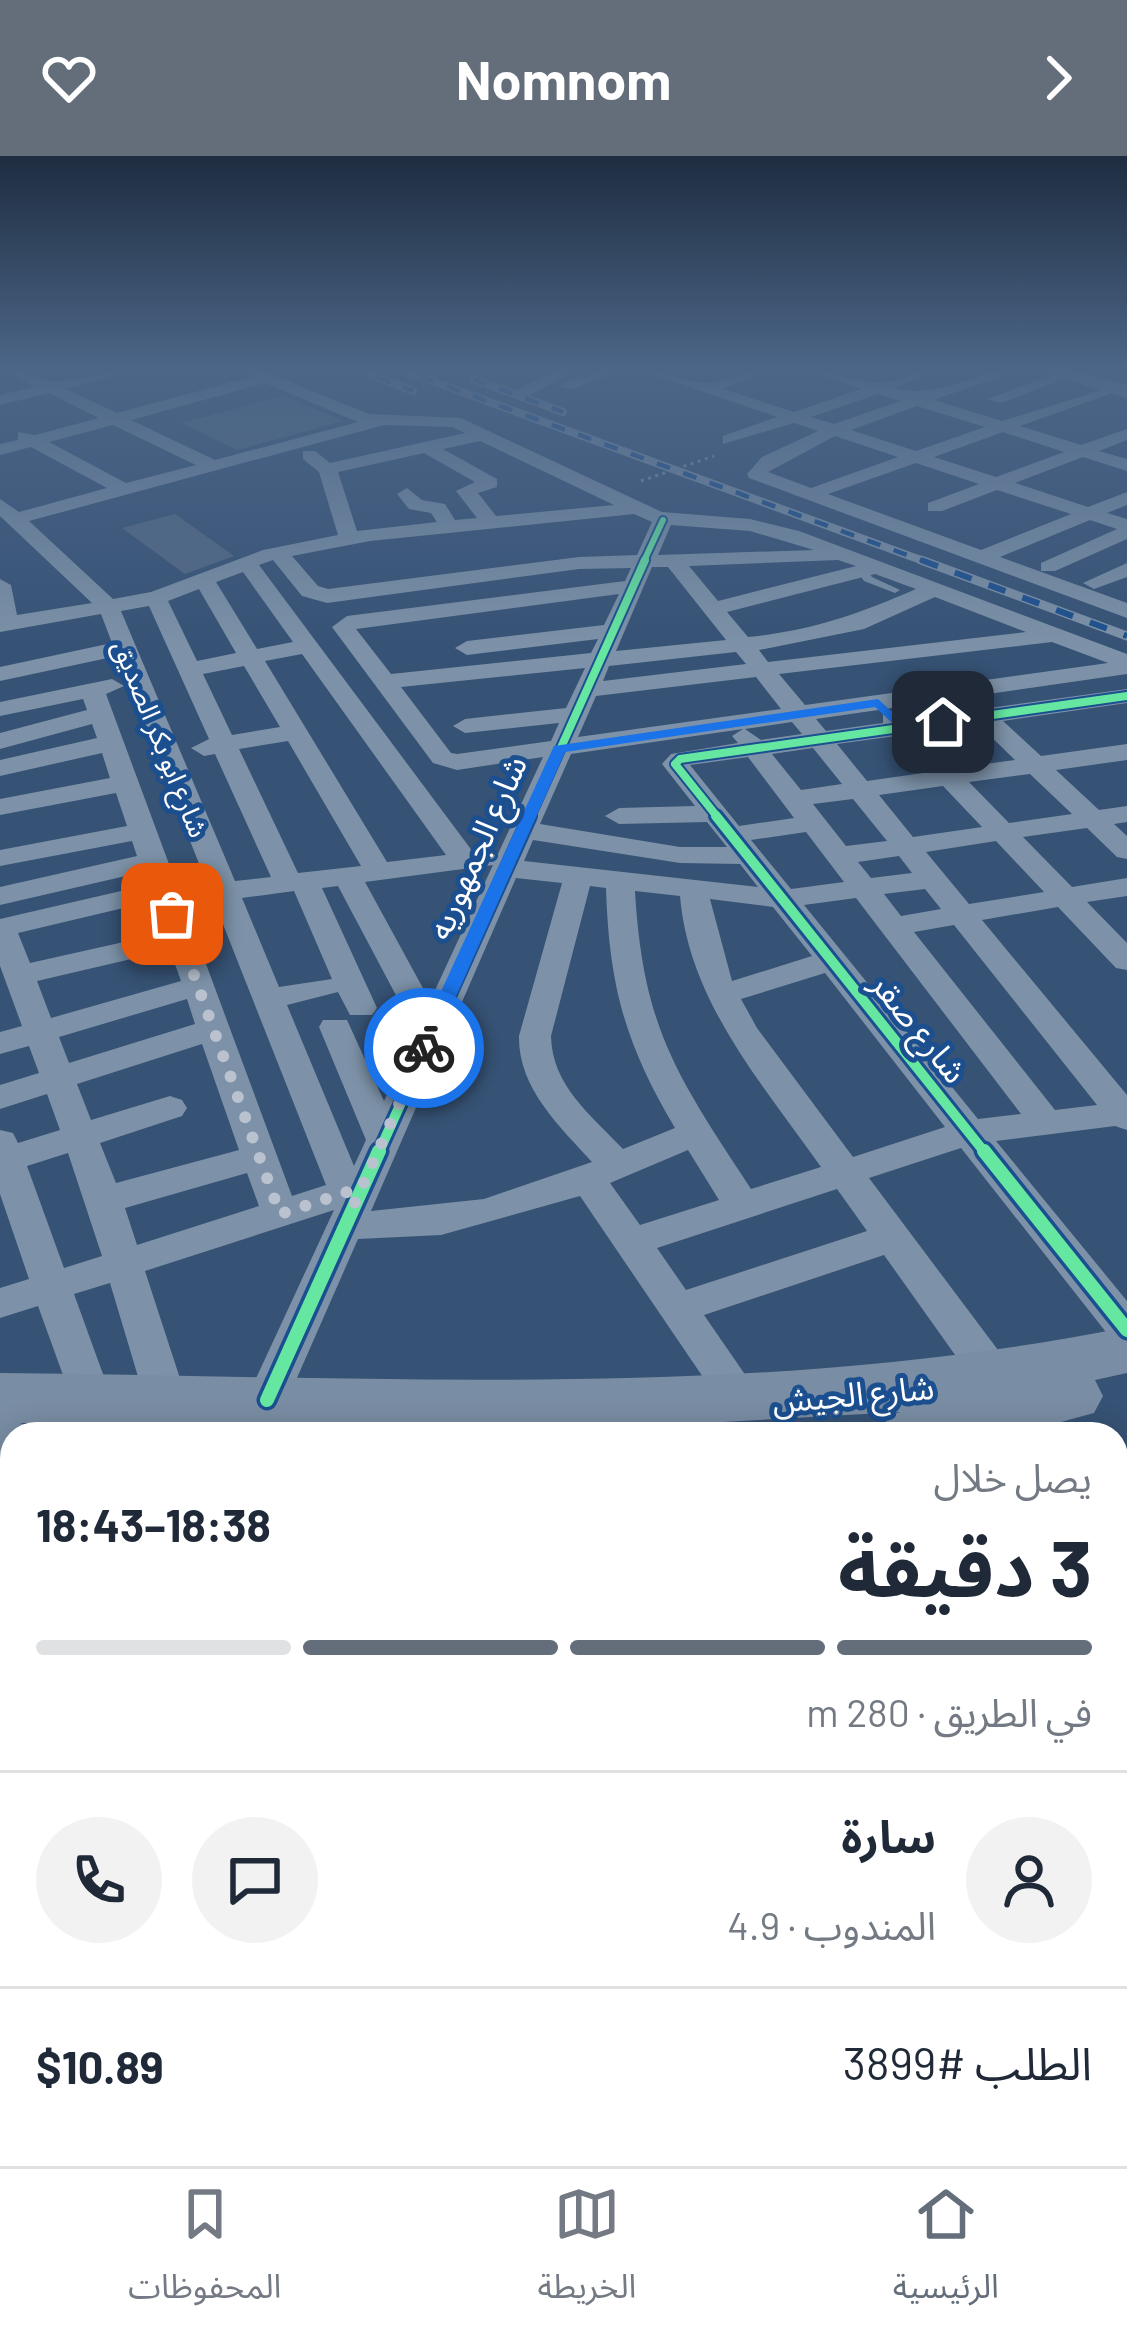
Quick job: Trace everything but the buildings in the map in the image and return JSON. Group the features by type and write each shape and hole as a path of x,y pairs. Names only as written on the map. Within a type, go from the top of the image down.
{"main road":[{"name":"شارع الجيش","path":"0,1398 743,1402 876,1394 995,1378 1127,1350"},
{"name":"شارع الجيش","path":"961,1422 1127,1383"}],"street":[{"path":"41,462 45,461"},
{"path":"71,461 124,490"},
{"path":"202,461 213,466"},
{"path":"7,512 124,490 232,461"},
{"path":"311,461 330,475 401,485 416,505 438,508 448,525"},
{"path":"330,475 379,461"},
{"path":"451,461 490,483 466,491 499,541 550,664"},
{"path":"537,461 649,514"},
{"path":"771,461 755,470 808,495 1125,596"},
{"path":"853,461 961,497"},
{"path":"808,495 904,461"},
{"path":"931,461 1127,529"},
{"path":"1025,461 1042,466"},
{"path":"934,507 1056,461"},
{"path":"330,475 349,539"},
{"path":"990,555 1127,498"},
{"name":"شارع ابو بكر الصديق","path":"7,512 109,607 270,999 348,1208"},
{"path":"278,553 310,592 320,596 436,581 499,541 649,514 765,528 1127,665"},
{"name":"شارع الجمهوريه","path":"266,1400 348,1208 385,1142 430,1032 615,633 649,514"},
{"path":"8,624 155,598 278,553 448,525 499,541 615,633"},
{"path":"423,528 441,555"},
{"path":"1048,567 1127,529"},
{"path":"990,555 1048,567 1125,596"},
{"path":"416,558 436,581"},
{"path":"246,562 306,646 308,697 295,732 430,1032"},
{"path":"392,692 550,664 615,633 862,564"},
{"path":"392,692 862,564"},
{"path":"1094,583 1127,569"},
{"path":"205,581 250,658 308,697 465,861"},
{"path":"0,585 8,624 34,667 58,725"},
{"path":"740,641 934,589"},
{"path":"155,598 223,745 296,881 348,1017 385,1142"},
{"path":"891,604 995,642 1106,732"},
{"path":"891,604 916,651 1127,851"},
{"path":"713,609 1126,1114"},
{"path":"355,643 527,615 615,633 740,641 813,636 847,616"},
{"path":"1055,635 762,669 527,615 347,622 355,643 442,758 470,761 1127,665"},
{"path":"847,616 880,655"},
{"path":"465,726 615,633"},
{"path":"813,636 1127,961"},
{"path":"188,670 306,646"},
{"path":"0,674 125,647"},
{"path":"0,768 101,716 139,680"},
{"path":"224,890 514,851 680,855 861,790 1036,765 1106,732 1127,696"},
{"path":"0,709 47,699 101,716"},
{"path":"0,741 101,716"},
{"path":"101,716 280,1214"},
{"path":"755,749 984,716 1106,732"},
{"path":"735,723 1046,1122"},
{"path":"169,754 295,732"},
{"name":"شارع صقر","path":"755,749 680,759 675,764 1127,1330"},
{"path":"0,807 125,782"},
{"path":"839,856 1127,814"},
{"path":"619,816 732,835"},
{"path":"0,858 65,836 142,831"},
{"path":"514,851 578,877 783,899 933,879"},
{"path":"0,896 158,876"},
{"path":"158,876 0,928 104,1201 166,1400"},
{"path":"578,877 535,1036 534,1056 602,1172 632,1242 743,1402"},
{"path":"620,882 624,958 635,1015 658,1066 742,1206"},
{"path":"893,926 1127,887"},
{"path":"694,891 701,944 721,995 743,1033 995,1378"},
{"path":"19,975 181,938"},
{"path":"721,995 832,960"},
{"path":"0,1043 198,986"},
{"path":"270,999 326,987"},
{"path":"0,1096 214,1029"},
{"path":"92,1399 51,1287 17,1244 2,1155 80,1137 170,1108"},
{"path":"632,1242 970,1132 1126,1114"},
{"path":"0,1304 280,1214 348,1208 400,1226 508,1210 698,1132"},
{"path":"104,1201 260,1157"},
{"path":"677,1308 893,1237"}],"lane":[{"path":"862,564 868,579 891,604"}],"path":[{"path":"641,481 700,461"}],"railway":[{"path":"650,461 929,563"},
{"path":"921,560 1127,636"}],"cycle path":[{"path":"267,1400 663,520"},
{"path":"1127,696 680,759 675,764 1127,1330"}],"way so far":[{"path":"172,914 280,1214 347,1192 353,1207 424,1048"}],"route":[{"path":"424,1048 559,748 878,703 902,728 943,722"}]}
